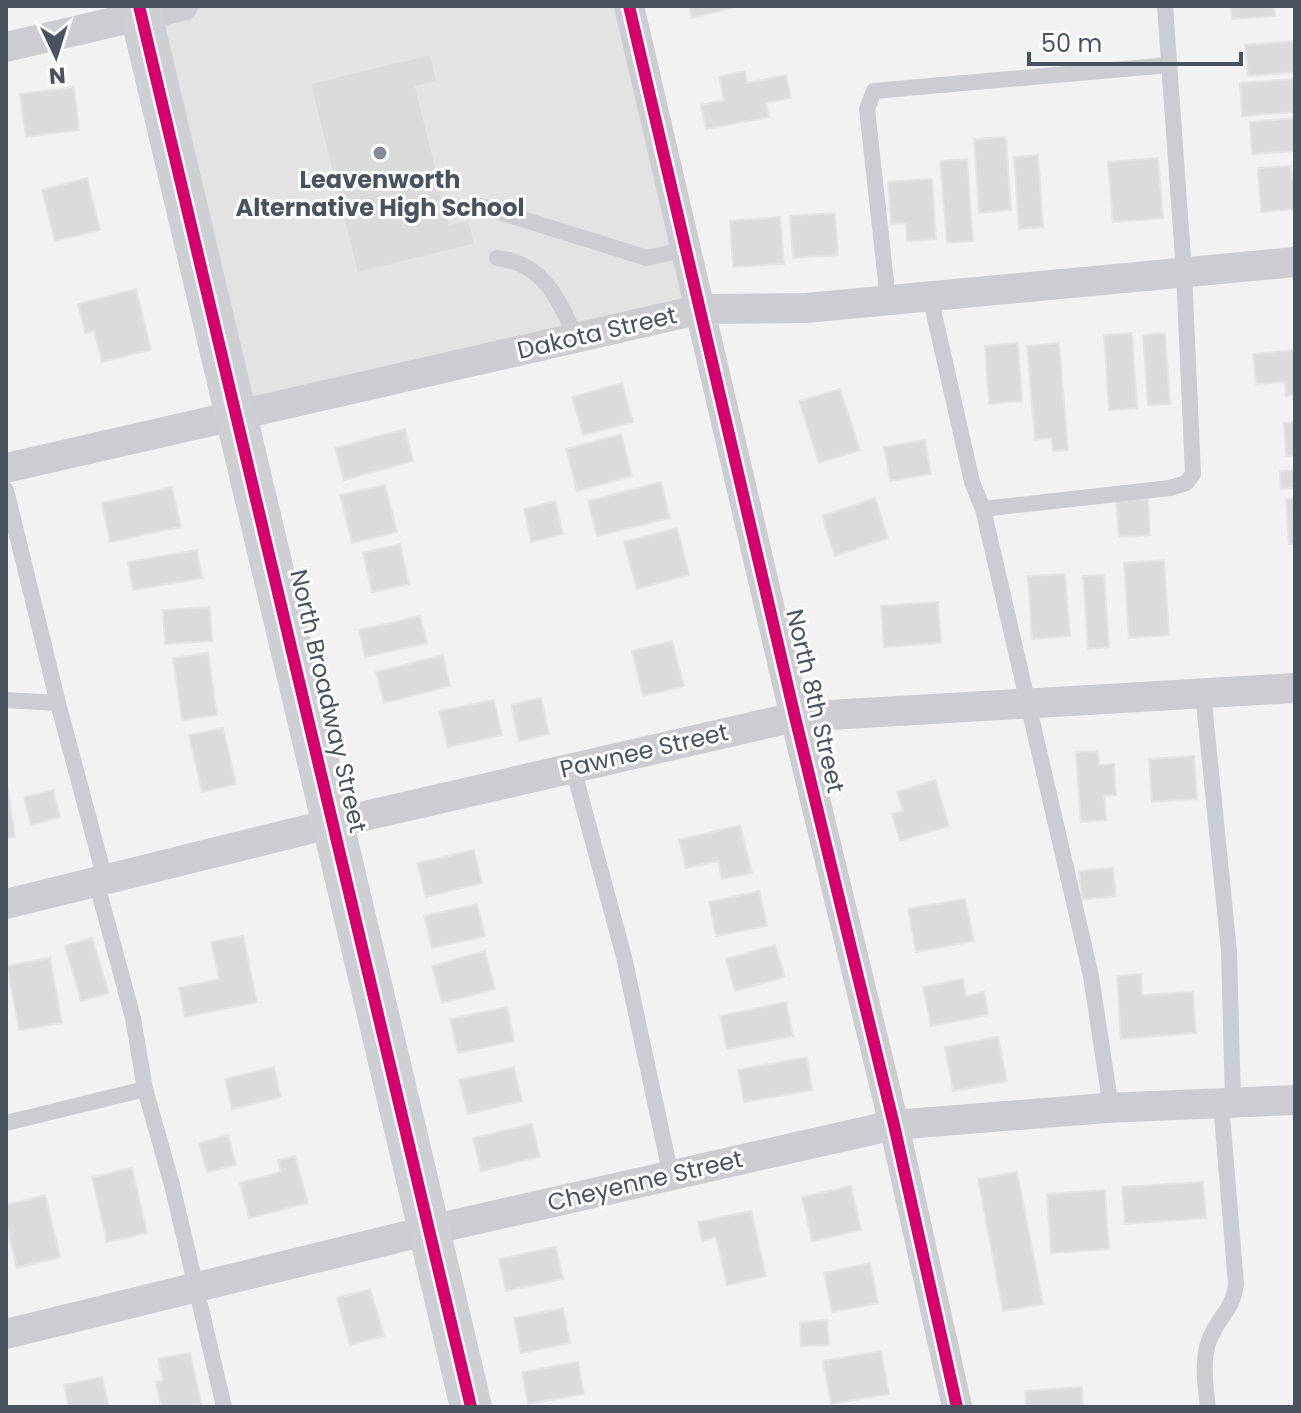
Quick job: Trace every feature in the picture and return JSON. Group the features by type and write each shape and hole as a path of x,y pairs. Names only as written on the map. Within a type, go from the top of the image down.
{"street":[{"path":"6,47 141,11 183,6"},
{"name":"North 8th Street","path":"629,6 894,1125 957,1407"},
{"name":"North Broadway Street","path":"141,11 471,1407"},
{"name":"Dakota Street","path":"6,468 702,309 806,308 1295,262"},
{"name":"Pawnee Street","path":"6,904 334,823 795,717 1295,688"},
{"name":"Cheyenne Street","path":"6,1334 430,1230 894,1125 1111,1108 1295,1100"}],"lane":[{"path":"983,509 1170,488 1186,483 1193,474 1184,272 1165,6"},
{"path":"888,300 867,109 874,91 1169,65"},
{"path":"480,206 647,258 687,249"},
{"path":"497,258 513,259 535,271 559,299 576,338"},
{"path":"930,296 972,482 983,509 1091,976 1111,1108"},
{"path":"6,490 101,880 133,1018 145,1089 172,1185 224,1407"},
{"path":"1203,693 1229,951 1227,1103 1236,1284 1234,1299 1215,1327 1207,1348 1205,1380 1208,1407"},
{"path":"6,700 58,703"},
{"path":"573,768 624,957 671,1176"},
{"path":"6,1123 145,1089"}],"shaded area":[{"path":"183,6 629,6 702,309 238,414 142,17"}],"building":[{"path":"689,6 739,6 692,18"},
{"path":"1231,6 1274,6 1275,16 1232,19"},
{"path":"1295,41 1295,72 1248,76 1245,45"},
{"name":"Leavenworth Alternative High School","path":"431,54 437,81 416,87 450,224 469,219 475,244 357,273 310,83"},
{"path":"745,71 747,83 786,75 791,98 766,103 769,117 706,129 701,105 724,100 719,77"},
{"path":"1295,79 1295,112 1242,116 1240,83"},
{"path":"74,87 79,130 26,137 20,94"},
{"path":"1295,118 1295,151 1252,154 1250,122"},
{"path":"1006,137 1011,210 979,213 974,139"},
{"path":"1038,155 1043,227 1019,229 1014,157"},
{"path":"1158,158 1163,218 1113,222 1108,162"},
{"path":"967,159 973,241 947,243 940,161"},
{"path":"1291,166 1292,179 1295,179 1295,217 1294,209 1261,212 1258,168"},
{"path":"87,178 100,230 55,241 42,190"},
{"path":"932,179 936,239 907,241 906,223 891,224 888,182"},
{"path":"835,213 838,255 793,258 790,216"},
{"path":"780,217 784,264 733,267 730,221"},
{"path":"136,289 151,350 102,362 94,331 85,333 78,304"},
{"path":"1132,333 1137,408 1109,410 1104,335"},
{"path":"1165,333 1170,404 1148,405 1143,335"},
{"path":"1018,343 1022,401 989,404 985,346"},
{"path":"1059,343 1068,450 1053,451 1051,438 1035,440 1027,346"},
{"path":"1295,350 1295,395 1286,396 1285,382 1256,384 1253,354"},
{"path":"622,383 633,422 583,435 572,397"},
{"path":"840,389 860,450 819,463 799,401"},
{"path":"1295,422 1295,455 1286,456 1284,423"},
{"path":"405,429 413,461 344,480 335,448"},
{"path":"621,434 632,476 577,491 566,449"},
{"path":"925,440 931,474 890,481 884,447"},
{"path":"1295,470 1295,488 1281,489 1280,471"},
{"path":"661,482 670,518 597,536 588,501"},
{"path":"385,485 397,532 352,543 340,495"},
{"path":"172,487 181,527 110,542 102,503"},
{"path":"875,498 888,538 835,556 822,516"},
{"path":"1148,499 1150,535 1119,537 1116,501"},
{"path":"1286,499 1295,499 1295,543 1289,544"},
{"path":"555,501 563,534 531,542 524,509"},
{"path":"677,528 689,575 637,589 624,542"},
{"path":"400,544 409,584 372,592 363,553"},
{"path":"197,550 202,578 133,590 128,562"},
{"path":"1164,560 1169,635 1129,638 1124,563"},
{"path":"1065,574 1070,636 1032,639 1028,576"},
{"path":"1104,575 1109,647 1088,649 1083,576"},
{"path":"938,602 941,643 884,647 881,606"},
{"path":"210,607 212,641 165,644 163,610"},
{"path":"420,616 427,643 365,657 359,630"},
{"path":"672,641 684,686 643,696 632,651"},
{"path":"208,653 217,715 182,720 173,658"},
{"path":"443,655 450,686 384,703 376,672"},
{"path":"541,698 549,734 519,741 511,705"},
{"path":"494,700 502,735 448,747 439,711"},
{"path":"223,728 236,784 202,792 189,735"},
{"path":"1098,751 1099,765 1114,764 1116,795 1104,796 1106,820 1081,822 1076,752"},
{"path":"1194,756 1197,799 1152,802 1149,759"},
{"path":"6,777 15,837 6,838"},
{"path":"935,780 949,826 900,841 892,814 903,811 897,792"},
{"path":"53,790 60,817 31,825 24,797"},
{"path":"740,825 752,873 722,879 718,861 686,868 679,840"},
{"path":"474,850 482,883 426,897 417,863"},
{"path":"1113,868 1116,896 1082,900 1079,871"},
{"path":"759,891 767,926 716,936 709,902"},
{"path":"965,899 974,941 916,952 908,909"},
{"path":"477,904 485,936 432,948 424,916"},
{"path":"243,936 257,1002 185,1017 179,988 219,979 211,942"},
{"path":"92,938 109,993 81,1001 65,946"},
{"path":"775,945 785,977 735,991 726,959"},
{"path":"485,951 495,989 442,1003 432,966"},
{"path":"50,958 62,1023 19,1030 7,966"},
{"path":"1141,974 1142,995 1193,992 1196,1033 1121,1039 1117,976"},
{"path":"963,979 966,996 984,992 988,1015 931,1026 923,987"},
{"path":"786,1002 793,1036 727,1049 720,1016"},
{"path":"507,1007 514,1041 458,1053 450,1019"},
{"path":"998,1037 1007,1081 953,1091 945,1047"},
{"path":"807,1057 812,1090 744,1102 738,1070"},
{"path":"274,1067 281,1097 232,1109 225,1079"},
{"path":"514,1067 522,1101 468,1114 459,1080"},
{"path":"532,1124 540,1157 481,1171 473,1138"},
{"path":"228,1135 236,1165 207,1172 199,1143"},
{"path":"295,1156 308,1203 249,1218 240,1183 281,1172 278,1160"},
{"path":"132,1168 147,1233 107,1242 92,1177"},
{"path":"1017,1172 1043,1304 1003,1311 978,1179"},
{"path":"1203,1182 1206,1218 1125,1224 1122,1187"},
{"path":"851,1186 861,1230 812,1241 802,1197"},
{"path":"1105,1190 1109,1249 1051,1253 1047,1194"},
{"path":"45,1195 60,1257 17,1268 6,1222 6,1205"},
{"path":"751,1211 766,1276 727,1285 716,1237 702,1241 698,1222"},
{"path":"556,1247 563,1279 506,1291 499,1259"},
{"path":"870,1263 878,1303 832,1312 824,1273"},
{"path":"370,1289 384,1336 350,1345 337,1298"},
{"path":"563,1308 570,1343 521,1353 514,1318"},
{"path":"827,1320 829,1345 801,1346 800,1322"},
{"path":"881,1351 889,1394 831,1404 823,1361"},
{"path":"190,1353 202,1407 161,1407 156,1382 163,1380 158,1359"},
{"path":"578,1362 584,1394 528,1404 522,1372"},
{"path":"102,1377 109,1407 69,1407 64,1385"},
{"path":"1082,1387 1083,1407 1026,1407 1025,1391"}],"cycle path":[{"path":"139,6 471,1407"},
{"path":"629,6 894,1125 957,1407"}],"place":[{"name":"Leavenworth Alternative High School","path":"380,153"}]}
